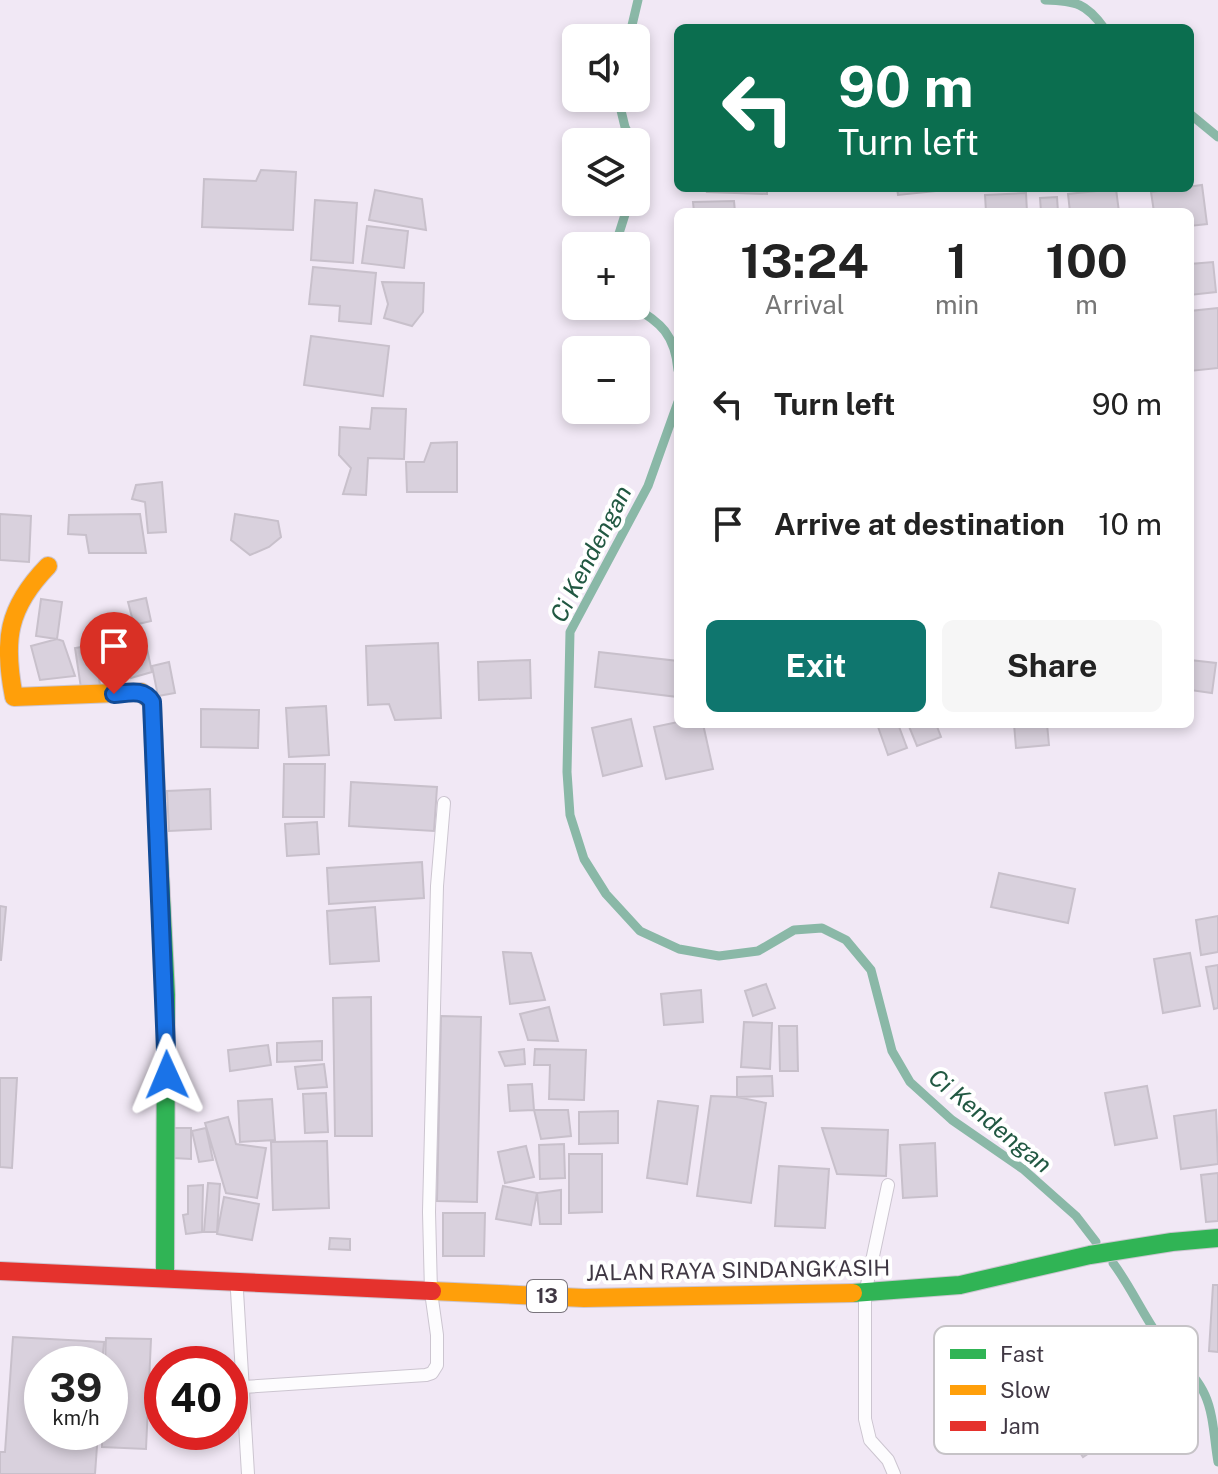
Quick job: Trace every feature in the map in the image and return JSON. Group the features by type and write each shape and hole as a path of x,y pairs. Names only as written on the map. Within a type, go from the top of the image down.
{"main road":[{"path":"48,566 28,584 16,603 9,627 7,651 14,697 141,692 152,702 167,1027 165,1277"},
{"name":"JALAN RAYA SINDANGKASIH","path":"0,1271 584,1298 865,1294 960,1285 1090,1255 1218,1238"}],"lane":[{"path":"248,1387 432,1373 437,1365 429,1212 437,886 444,803"},
{"path":"888,1185 865,1294 865,1419 870,1440 888,1460 894,1474"},
{"path":"237,1284 241,1346"},
{"path":"247,1450 248,1474"}],"building":[{"path":"261,170 296,172 293,230 202,227 204,179 256,181"},
{"path":"1202,185 1207,224 1194,226 1194,208 1153,208 1151,192 1194,192 1194,186"},
{"path":"375,190 422,199 426,230 369,220"},
{"path":"707,192 767,192 767,194"},
{"path":"898,192 927,192 898,195"},
{"path":"1116,192 1118,208 1070,208 1068,194"},
{"path":"1026,193 1027,208 986,208 985,195"},
{"path":"1057,197 1058,208 1041,208 1040,198"},
{"path":"315,200 357,203 353,263 311,260"},
{"path":"734,201 735,208 694,208 693,202"},
{"path":"367,226 408,231 404,268 362,263"},
{"path":"1213,262 1216,292 1194,295 1194,264"},
{"path":"313,267 376,273 371,324 339,321 340,306 309,304"},
{"path":"382,282 424,283 423,312 412,326 384,318 388,304"},
{"path":"1218,308 1218,368 1194,371 1194,311"},
{"path":"311,336 389,346 383,396 304,385"},
{"path":"372,408 406,409 404,459 368,458 366,495 343,494 351,468 339,455 340,427 370,429"},
{"path":"457,442 457,492 407,492 406,462 424,462 431,443"},
{"path":"162,482 166,532 148,533 145,502 132,499 136,485"},
{"path":"0,514 31,516 29,562 0,560"},
{"path":"140,514 146,553 89,553 86,535 68,534 69,515"},
{"path":"235,514 278,521 281,537 269,547 250,555 231,540"},
{"path":"146,598 151,621 134,625 128,602"},
{"path":"41,599 62,602 57,639 36,636"},
{"path":"144,635 152,672 131,678 122,640"},
{"path":"100,636 122,640 124,669 106,671"},
{"path":"57,639 63,641 75,676 40,680 31,646"},
{"path":"438,643 441,718 395,720 389,704 368,705 366,646"},
{"path":"94,645 100,685 81,688 75,648"},
{"path":"599,652 674,661 674,697 595,687"},
{"path":"530,660 531,698 479,700 478,662"},
{"path":"1194,660 1216,663 1212,693 1194,691"},
{"path":"169,662 175,693 158,696 152,666"},
{"path":"326,706 329,755 289,757 286,708"},
{"path":"201,709 259,710 258,748 201,747"},
{"path":"631,719 642,766 603,776 592,728"},
{"path":"674,723 674,728 704,728 713,769 666,779 654,727"},
{"path":"878,728 900,728 907,748 888,755"},
{"path":"910,728 938,728 941,737 917,746"},
{"path":"1014,728 1047,728 1049,745 1016,748"},
{"path":"284,764 325,764 324,817 283,817"},
{"path":"351,782 437,787 434,831 349,826"},
{"path":"210,789 211,829 169,831 167,791"},
{"path":"317,822 319,854 287,856 285,824"},
{"path":"422,862 424,898 329,904 327,868"},
{"path":"999,873 1075,889 1068,923 991,907"},
{"path":"0,906 6,907 1,960 0,960"},
{"path":"375,907 379,961 330,964 327,911"},
{"path":"1218,916 1218,952 1201,955 1196,920"},
{"path":"503,952 531,953 545,1000 510,1004"},
{"path":"1190,953 1200,1006 1163,1013 1154,959"},
{"path":"1218,965 1218,1008 1214,1009 1206,967"},
{"path":"766,984 775,1008 753,1016 745,991"},
{"path":"701,990 703,1022 664,1025 661,994"},
{"path":"371,997 372,1136 335,1136 333,998"},
{"path":"549,1007 558,1041 528,1040 520,1014"},
{"path":"441,1016 481,1017 477,1202 437,1201"},
{"path":"744,1022 772,1023 770,1069 741,1067"},
{"path":"779,1026 797,1026 798,1071 780,1071"},
{"path":"322,1041 322,1060 277,1062 277,1043"},
{"path":"268,1045 271,1065 230,1071 228,1050"},
{"path":"524,1049 525,1064 505,1066 499,1052"},
{"path":"535,1049 586,1050 584,1100 549,1099 550,1065 534,1065"},
{"path":"324,1064 327,1087 298,1089 295,1067"},
{"path":"772,1076 773,1096 737,1097 737,1077"},
{"path":"0,1078 17,1078 12,1168 0,1167"},
{"path":"532,1084 534,1110 510,1111 508,1085"},
{"path":"1147,1086 1157,1138 1115,1145 1105,1093"},
{"path":"326,1093 328,1132 305,1133 303,1094"},
{"path":"711,1096 766,1103 751,1203 697,1196"},
{"path":"272,1099 275,1140 240,1142 238,1101"},
{"path":"658,1101 698,1106 687,1184 647,1178"},
{"path":"534,1110 568,1110 571,1136 541,1139"},
{"path":"1216,1110 1218,1164 1181,1169 1174,1116"},
{"path":"618,1111 618,1143 579,1144 579,1112"},
{"path":"228,1117 236,1144 266,1148 257,1198 226,1193 205,1123"},
{"path":"173,1128 191,1128 191,1159 173,1158"},
{"path":"206,1128 213,1160 199,1162 192,1131"},
{"path":"822,1128 888,1130 886,1176 837,1174"},
{"path":"327,1141 329,1208 273,1210 271,1142"},
{"path":"935,1143 937,1196 903,1198 900,1145"},
{"path":"564,1144 565,1178 540,1179 539,1145"},
{"path":"526,1146 534,1177 505,1183 498,1152"},
{"path":"569,1154 602,1154 602,1212 569,1213"},
{"path":"779,1166 829,1169 825,1228 775,1226"},
{"path":"1218,1173 1218,1221 1206,1222 1201,1175"},
{"path":"208,1183 220,1184 217,1232 204,1232"},
{"path":"203,1185 202,1232 186,1234 183,1215 188,1214 188,1186"},
{"path":"503,1186 537,1193 531,1225 496,1219"},
{"path":"561,1190 561,1224 540,1224 537,1193"},
{"path":"224,1197 259,1204 252,1240 217,1234"},
{"path":"443,1213 485,1213 484,1256 443,1256"},
{"path":"330,1238 350,1239 350,1250 329,1249"},
{"path":"1213,1285 1218,1285 1218,1352 1209,1351"},
{"path":"13,1337 104,1342 104,1346 24,1346 24,1450 97,1450 95,1474 0,1474 0,1452 5,1452"},
{"path":"106,1338 151,1339 151,1346 144,1346 144,1449 128,1448 128,1346 106,1346"}],"waterway":[{"name":"Ci Kendengan","path":"632,24 638,0"},
{"path":"1045,0 1065,1 1086,8 1101,24"},
{"name":"Ci Kendengan","path":"621,112 626,128"},
{"path":"1194,117 1218,137"},
{"name":"Ci Kendengan","path":"619,232 625,216"},
{"name":"Ci Kendengan","path":"650,317 665,331 674,347"},
{"name":"Ci Kendengan","path":"674,413 648,486 570,632 567,772 570,815 584,859 606,894 640,931 679,949 719,956 758,951 794,930 822,928 846,940 871,970 892,1051 910,1082 952,1120 1023,1169 1076,1216 1096,1242"},
{"name":"Ci Kendengan","path":"1113,1263 1152,1326"},
{"name":"Ci Kendengan","path":"1198,1383 1210,1411 1218,1462"}],"traffic: fast":[{"path":"158,837 166,995 165,1277"},
{"path":"853,1293 960,1285 1090,1255 1218,1238"}],"traffic: slow":[{"path":"48,566 24,596 12,626 9,659 14,697 141,692 152,702 158,837"},
{"path":"432,1291 584,1298 853,1293"}],"traffic: jam":[{"path":"0,1271 432,1291"}],"route":[{"path":"114,694 141,692 152,702 167,1075"}]}
